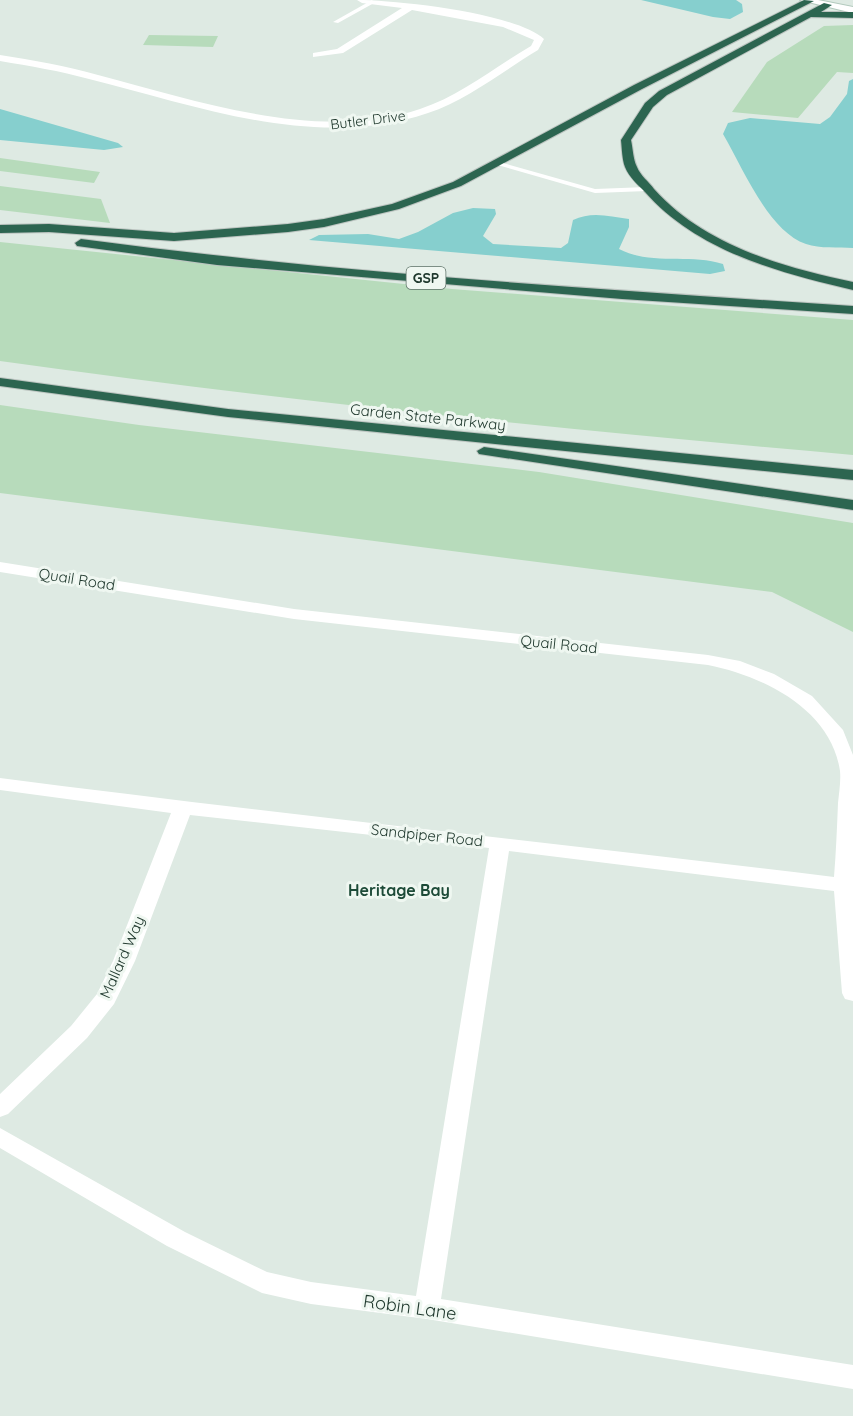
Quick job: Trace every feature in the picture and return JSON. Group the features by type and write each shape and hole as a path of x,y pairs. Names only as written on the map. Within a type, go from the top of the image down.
{"highway":[{"path":"815,2 805,16 663,93 649,105 626,140 631,168 647,189 686,222 747,255 791,270 853,286"},
{"path":"0,230 49,228 174,237 288,228 324,223 395,207 457,184 638,87 815,2"},
{"path":"805,16 853,15"},
{"name":"GSP","path":"0,230 217,261 622,295 853,310"},
{"name":"Garden State Parkway","path":"0,382 281,419 853,475"},
{"path":"281,419 364,437 561,461 853,505"}],"street":[{"name":"Butler Drive","path":"0,58 63,70 232,115 277,123 326,125 383,120 432,108 535,48 539,39 531,32 504,24 367,1"},
{"path":"815,2 853,10"},
{"path":"316,55 340,51 409,8"},
{"name":"Quail Road","path":"0,567 294,614 734,664 768,678 806,700 837,734 849,771 848,886 853,993"},
{"name":"Sandpiper Road","path":"0,784 183,808 500,843 848,886"},
{"name":"Mallard Way","path":"0,1108 79,1032 106,998 124,961 183,808"},
{"path":"427,1308 500,843"},
{"name":"Robin Lane","path":"0,1137 176,1239 262,1282 311,1293 427,1308 853,1377"}],"lane":[{"path":"336,22 367,1"},
{"path":"496,164 576,188 595,191 647,189"}],"green space":[{"path":"853,25 853,73 837,72 798,118 732,112 767,62 824,26"},
{"path":"149,35 218,36 213,47 143,45"},
{"path":"0,158 100,172 94,183 0,171"},
{"path":"0,186 101,199 110,223 0,210"},
{"path":"0,242 452,289 853,320 853,455 426,414 0,361"},
{"path":"0,405 139,425 539,472 853,523 853,632 772,592 0,493"}],"water":[{"path":"641,0 736,0 742,4 743,12 730,19 713,17"},
{"path":"853,79 853,248 811,246 792,237 768,212 723,134 728,123 750,118 820,124 830,117 847,94 849,81"},
{"path":"0,109 118,143 123,147 104,150 0,140"},
{"path":"473,208 495,209 496,214 483,236 493,244 561,248 568,243 573,220 593,215 607,216 629,219 629,227 619,249 644,257 710,261 723,264 725,271 710,274 309,240 319,235 368,234 399,239 418,232 453,213"}],"district":[{"name":"Heritage Bay","path":"399,890"}]}
